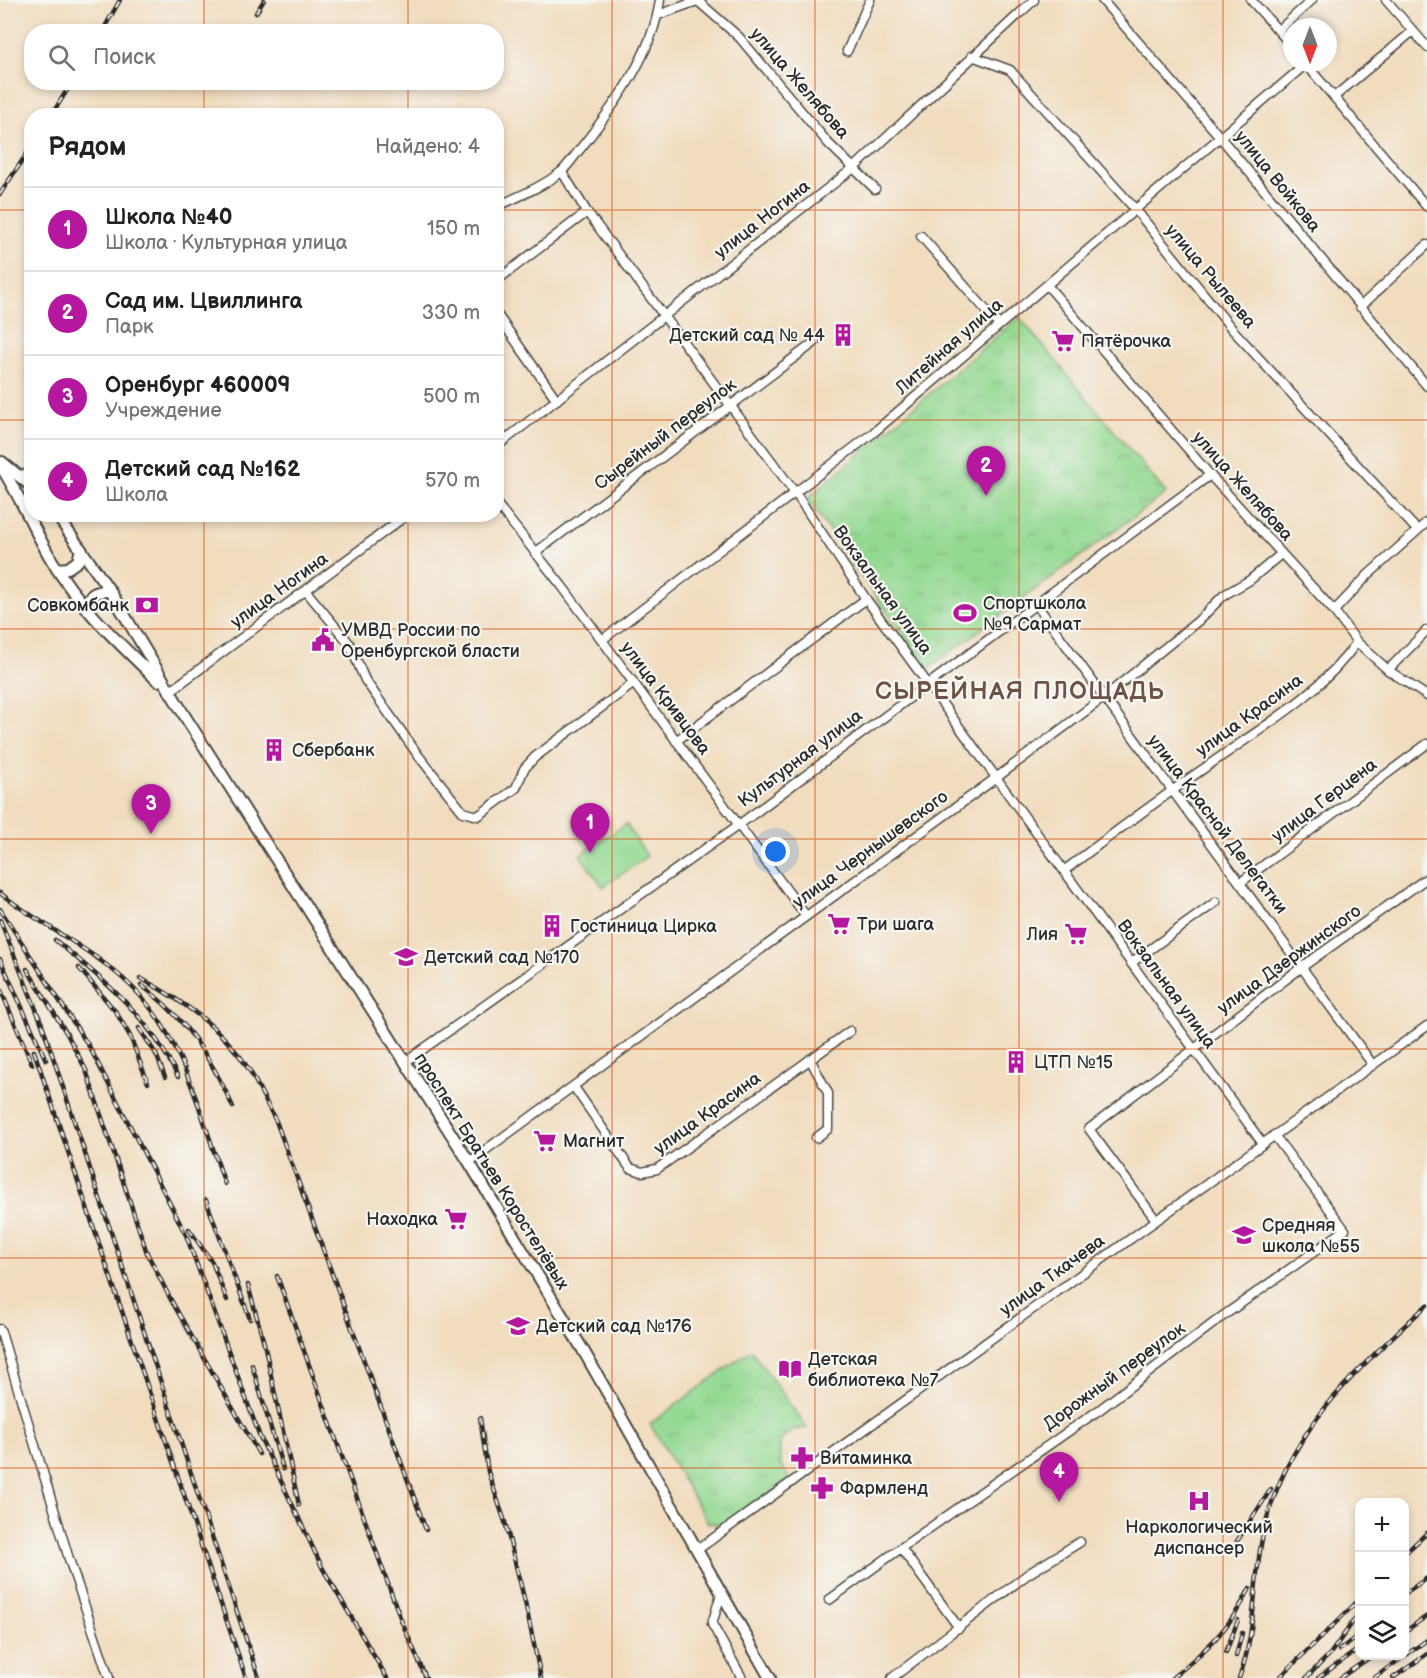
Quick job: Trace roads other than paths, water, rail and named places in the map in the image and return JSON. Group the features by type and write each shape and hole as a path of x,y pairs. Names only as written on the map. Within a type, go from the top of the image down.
{"main road":[{"name":"проспект Братьев Коростелёвых","path":"0,463 24,480"},
{"name":"проспект Братьев Коростелёвых","path":"0,463 24,506"},
{"name":"проспект Братьев Коростелёвых","path":"33,522 57,569 85,607 169,692"},
{"name":"проспект Братьев Коростелёвых","path":"62,522 110,591 169,692 469,1162 583,1350 771,1678"},
{"path":"57,569 68,568 78,561 81,549"},
{"path":"85,607 88,597 98,591 110,591"}],"street":[{"path":"504,203 562,172 592,134 627,82 646,48 658,15 660,0"},
{"path":"847,51 870,0"},
{"name":"улица Ногина","path":"504,441 855,167 1034,0"},
{"name":"улица Войкова","path":"1102,0 1220,137 1427,386"},
{"path":"1251,0 1283,35"},
{"path":"1279,30 1312,0"},
{"path":"1386,0 1427,47"},
{"path":"658,15 700,1"},
{"name":"улица Желябова","path":"700,1 740,38 828,143 875,189"},
{"path":"1334,97 1413,31"},
{"name":"улица Рылеева","path":"972,56 1010,70 1135,209 1232,329 1417,530"},
{"name":"Литейная улица","path":"602,640 796,494 947,372 985,340 998,324 1047,285 1296,72"},
{"path":"1313,72 1427,207"},
{"name":"Вокзальная улица","path":"562,172 587,212 796,494 866,599 1263,1143"},
{"path":"504,275 587,212"},
{"path":"921,236 998,324"},
{"path":"1360,307 1427,245"},
{"name":"улица Желябова","path":"1047,285 1210,475 1334,611 1357,642 1388,670 1427,696"},
{"path":"504,324 557,400"},
{"name":"Сырейный переулок","path":"535,553 814,342"},
{"path":"18,475 24,474"},
{"name":"Культурная улица","path":"405,1062 740,824 928,682 1210,475"},
{"name":"улица Кривцова","path":"504,512 807,916"},
{"name":"улица Ногина","path":"169,692 397,522"},
{"path":"1334,611 1368,575 1427,522"},
{"name":"улица Чернышевского","path":"469,1162 1103,698 1198,621 1224,595 1250,580 1281,554"},
{"path":"306,591 348,643 365,680 462,812 478,816 516,788 524,769 535,757 634,683"},
{"path":"676,741 866,599"},
{"name":"улица Красной Делегатки","path":"1036,604 1373,1065"},
{"path":"1388,670 1427,630"},
{"name":"улица Красина","path":"1065,870 1171,791 1299,701 1330,676 1357,642"},
{"name":"улица Герцена","path":"1241,882 1427,744"},
{"name":"улица Дзержинского","path":"1156,1220 1089,1129 1302,967 1427,878"},
{"path":"1131,963 1216,902"},
{"name":"улица Ткачева","path":"697,1550 1427,1026"},
{"name":"улица Красина","path":"574,1087 630,1168 642,1172 657,1169 850,1031"},
{"path":"810,1059 828,1093 828,1129 816,1138"},
{"name":"Дорожный переулок","path":"829,1600 1099,1410 1223,1317 1345,1230 1274,1136"},
{"path":"0,1329 69,1559 109,1678"},
{"path":"892,1678 1028,1574 1080,1542"},
{"path":"901,1548 960,1628"},
{"path":"721,1594 712,1624 742,1678"}],"railway":[{"path":"106,24 120,0"},
{"path":"256,13 264,0"},
{"path":"56,108 67,90"},
{"path":"0,194 24,158"},
{"path":"0,893 100,960 131,986 149,1006 178,1053 199,1105 225,1184"},
{"path":"0,909 90,1048 186,1235 260,1437 323,1569 387,1678"},
{"path":"0,920 42,1024 259,1678"},
{"path":"55,940 125,1001 154,1036 178,1077"},
{"path":"0,959 46,1060"},
{"path":"79,968 116,1012 130,1036 148,1083"},
{"path":"27,969 86,1070 147,1253 171,1300 259,1454"},
{"path":"140,978 187,1006 215,1029 240,1056 257,1083 276,1121 426,1530"},
{"path":"141,985 157,997 184,1025 206,1055 233,1107"},
{"path":"0,988 32,1064"},
{"path":"139,1028 156,1054 165,1077"},
{"path":"34,1051 246,1678"},
{"path":"206,1200 250,1319"},
{"path":"189,1229 212,1262 227,1300"},
{"path":"277,1276 401,1620 426,1678"},
{"path":"248,1285 264,1343 299,1505"},
{"path":"1239,1678 1251,1627 1262,1539 1272,1502 1286,1468 1304,1437 1325,1408 1373,1356 1427,1305"},
{"path":"252,1365 283,1469"},
{"path":"480,1418 488,1472 505,1522 541,1678"},
{"path":"1237,1541 1271,1489"},
{"path":"1406,1552 1427,1533"},
{"path":"1409,1591 1427,1578"},
{"path":"1172,1678 1216,1638 1234,1615 1250,1588"},
{"path":"1279,1678 1355,1604"},
{"path":"1409,1629 1427,1616"},
{"path":"1306,1678 1330,1654 1355,1619"},
{"path":"1226,1652 1238,1620"},
{"path":"1236,1656 1242,1633"},
{"path":"1339,1650 1355,1638"},
{"path":"1374,1678 1427,1640"},
{"path":"1318,1678 1355,1652"},
{"path":"1393,1678 1427,1654"},
{"path":"1340,1678 1366,1660"}],"place":[{"name":"Детский сад № 44","path":"843,335"},
{"name":"Пятёрочка","path":"1063,341"},
{"name":"Сад им. Цвиллинга","path":"986,496"},
{"name":"Совкомбанк","path":"147,605"},
{"name":"Спортшкола №9 Сармат","path":"965,613"},
{"name":"УМВД России по Оренбургской бласти","path":"323,640"},
{"name":"Сбербанк","path":"274,750"},
{"name":"Оренбург 460009","path":"151,834"},
{"name":"Школа №40","path":"590,853"},
{"name":"Три шага","path":"839,924"},
{"name":"Гостиница Цирка","path":"552,926"},
{"name":"Лия","path":"1076,934"},
{"name":"Детский сад №170","path":"406,957"},
{"name":"ЦТП №15","path":"1016,1062"},
{"name":"Магнит","path":"545,1141"},
{"name":"Находка","path":"456,1219"},
{"name":"Средняя школа №55","path":"1244,1235"},
{"name":"Детский сад №176","path":"518,1326"},
{"name":"Детская библиотека №7","path":"790,1369"},
{"name":"Витаминка","path":"802,1458"},
{"name":"Фармленд","path":"822,1488"},
{"name":"Наркологический диспансер","path":"1199,1501"},
{"name":"Детский сад №162","path":"1059,1502"}],"district":[{"name":"СЫРЕЙНАЯ ПЛОЩАДЬ","path":"1020,691"}]}
